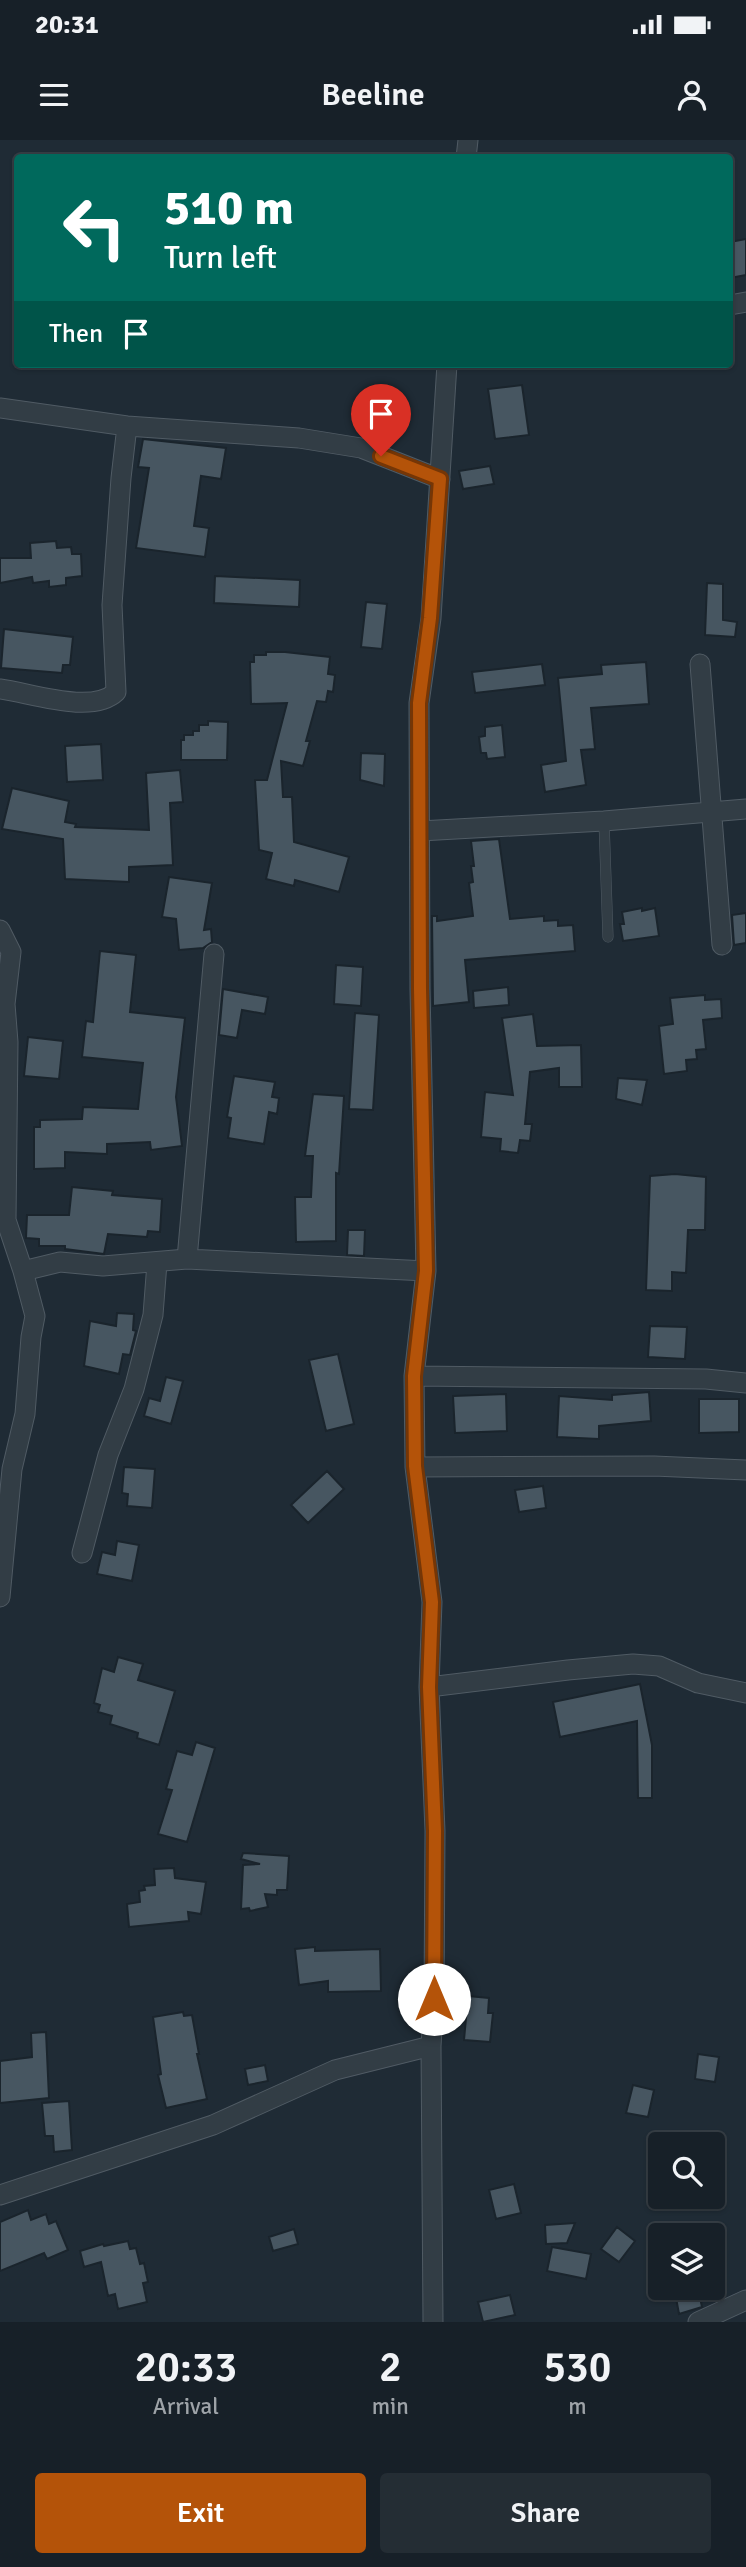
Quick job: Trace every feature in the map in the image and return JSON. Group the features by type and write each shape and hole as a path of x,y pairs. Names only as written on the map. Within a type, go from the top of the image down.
{"street":[{"path":"433,2322 431,2046 434,1999 435,1831 429,1687 432,1602 415,1466 414,1376 426,1271 419,703 430,618 447,368"},
{"path":"0,408 127,426 299,438 361,448 440,479"},
{"path":"0,689 82,703 98,702 110,698 116,692 112,605 127,426"},
{"path":"700,664 722,945"},
{"path":"419,831 604,821 746,809"},
{"path":"0,930 11,952 5,1004 8,1042 6,1220 35,1317 25,1414 6,1468 0,1597"},
{"path":"187,1259 214,954"},
{"path":"23,1270 60,1262 103,1266 187,1259 426,1271"},
{"path":"82,1553 108,1455 134,1389 153,1315 157,1263"},
{"path":"414,1376 706,1379 746,1383"},
{"path":"415,1466 654,1466 746,1470"},
{"path":"429,1687 633,1664 659,1666 698,1683 746,1693"},
{"path":"0,2195 213,2125 335,2070 431,2046"},
{"path":"698,2322 746,2300"}],"lane":[{"path":"604,821 608,937"}],"building":[{"path":"746,239 746,275 733,277 733,241"},
{"path":"522,385 529,435 495,439 488,389"},
{"path":"143,439 226,448 221,479 201,476 194,526 209,528 205,557 136,548 149,468 138,467"},
{"path":"490,466 494,484 463,489 459,471"},
{"path":"56,541 57,548 71,547 72,554 81,554 82,576 66,578 66,585 49,587 49,581 33,583 32,577 0,583 0,558 31,558 30,543"},
{"path":"215,576 300,580 299,607 214,603"},
{"path":"707,583 723,584 723,620 737,622 735,637 705,635"},
{"path":"366,602 387,604 382,649 361,647"},
{"path":"4,629 73,637 70,665 63,665 62,673 1,668"},
{"path":"266,652 330,657 328,674 335,675 333,692 328,691 326,702 317,701 306,741 310,741 303,766 281,761 283,797 292,797 294,842 349,857 339,892 295,880 294,886 266,879 272,853 259,850 255,780 267,780 287,703 251,704 250,662 254,662 254,655 266,655"},
{"path":"646,662 649,704 591,708 595,749 581,750 586,785 545,792 541,765 566,761 558,678 602,674 601,665"},
{"path":"542,664 545,685 475,693 472,672"},
{"path":"208,721 228,722 227,760 181,760 181,740 184,740 184,735 193,735 193,731 199,731 199,725 208,725"},
{"path":"502,725 505,757 487,759 486,753 481,753 479,737 485,736 485,727"},
{"path":"101,744 103,780 67,782 65,746"},
{"path":"361,753 385,754 384,786 360,780"},
{"path":"180,770 183,802 170,803 173,865 129,867 129,882 65,879 63,839 2,829 12,788 69,801 65,822 76,824 75,827 149,830 146,773"},
{"path":"499,839 510,919 544,916 544,921 558,920 558,926 573,925 575,951 465,960 469,1002 433,1006 432,916 437,916 437,921 473,916 469,883 473,882 471,866 474,866 471,841"},
{"path":"169,877 212,883 204,930 211,929 212,942 203,948 179,950 176,919 162,917"},
{"path":"642,908 642,911 655,908 659,936 623,941 620,924 624,924 622,912"},
{"path":"746,913 746,943 734,945 732,915"},
{"path":"100,951 136,955 130,1012 185,1018 176,1097 182,1146 151,1150 150,1142 107,1144 107,1154 65,1152 65,1168 34,1169 34,1127 40,1127 40,1120 82,1119 83,1107 138,1109 143,1063 82,1057 86,1021 93,1022"},
{"path":"336,965 363,967 361,1006 334,1004"},
{"path":"508,987 509,1005 474,1008 473,991"},
{"path":"223,989 268,997 265,1014 242,1010 237,1038 219,1035"},
{"path":"705,995 705,1000 721,999 722,1018 703,1020 706,1049 696,1050 697,1059 686,1060 687,1071 664,1074 659,1026 673,1024 670,998"},
{"path":"355,1013 379,1015 373,1110 349,1109"},
{"path":"533,1014 537,1046 581,1045 582,1087 559,1087 559,1068 530,1072 525,1124 532,1124 530,1141 520,1140 518,1153 500,1151 501,1139 481,1137 485,1092 513,1095 502,1018"},
{"path":"28,1037 63,1041 59,1079 24,1076"},
{"path":"234,1076 275,1082 272,1097 279,1098 277,1114 269,1112 264,1144 228,1138 231,1118 227,1117"},
{"path":"618,1078 647,1080 642,1105 616,1099"},
{"path":"313,1094 344,1096 339,1174 336,1173 336,1241 296,1242 295,1197 311,1197 313,1156 305,1156"},
{"path":"675,1174 706,1177 705,1230 688,1230 686,1273 672,1272 672,1291 646,1290 650,1176"},
{"path":"72,1187 113,1191 112,1195 162,1199 160,1232 148,1231 147,1237 108,1234 104,1254 65,1249 65,1246 39,1246 39,1239 26,1238 27,1215 69,1215"},
{"path":"348,1230 365,1230 364,1256 347,1255"},
{"path":"117,1313 134,1314 133,1330 136,1331 130,1355 123,1354 119,1374 84,1366 90,1321 116,1326"},
{"path":"650,1326 687,1327 685,1359 648,1357"},
{"path":"338,1354 354,1424 326,1431 309,1360"},
{"path":"166,1377 183,1381 171,1424 144,1416 149,1398 160,1401"},
{"path":"649,1392 651,1421 599,1426 599,1439 557,1437 559,1396 612,1400 612,1395"},
{"path":"506,1394 507,1431 455,1433 453,1396"},
{"path":"699,1399 739,1399 739,1432 699,1433"},
{"path":"124,1467 155,1469 152,1508 127,1506 128,1494 122,1493"},
{"path":"327,1471 344,1489 308,1523 291,1505"},
{"path":"543,1486 546,1508 519,1512 515,1490"},
{"path":"117,1541 139,1545 132,1581 97,1574 102,1552 115,1555"},
{"path":"118,1657 143,1664 138,1680 175,1691 159,1745 137,1738 138,1733 110,1724 112,1716 98,1712 100,1705 94,1703 102,1668 114,1672"},
{"path":"640,1684 652,1745 652,1798 638,1798 637,1721 560,1737 553,1702"},
{"path":"196,1742 215,1748 187,1842 158,1834 172,1790 166,1789 177,1751 192,1755"},
{"path":"243,1853 289,1856 287,1890 277,1890 277,1895 265,1894 268,1907 250,1911 249,1908 241,1909 243,1865 260,1864 241,1859"},
{"path":"174,1868 175,1878 206,1882 201,1914 188,1912 189,1921 129,1927 127,1904 140,1902 139,1891 145,1890 144,1886 155,1885 154,1869"},
{"path":"315,1947 315,1951 380,1949 381,1991 328,1992 328,1981 299,1985 295,1949"},
{"path":"468,1996 489,1998 488,2013 493,2013 490,2042 464,2040"},
{"path":"183,2012 184,2016 192,2015 207,2099 166,2108 158,2075 161,2074 153,2017"},
{"path":"46,2032 49,2098 0,2103 0,2061 32,2057 31,2033"},
{"path":"698,2054 719,2057 715,2082 695,2079"},
{"path":"265,2065 268,2081 248,2085 245,2069"},
{"path":"633,2085 654,2090 648,2117 626,2113"},
{"path":"69,2101 72,2150 54,2152 53,2136 45,2136 42,2103"},
{"path":"514,2184 521,2213 496,2219 489,2190"},
{"path":"28,2210 31,2220 46,2214 49,2224 56,2221 68,2250 47,2259 44,2253 0,2271 0,2222"},
{"path":"575,2223 567,2243 546,2244 545,2225"},
{"path":"617,2227 635,2241 619,2262 601,2249"},
{"path":"294,2229 298,2244 273,2251 269,2237"},
{"path":"128,2241 130,2249 136,2248 140,2264 144,2263 148,2282 143,2283 147,2302 118,2309 115,2294 108,2296 101,2262 84,2267 80,2251 103,2244 104,2246"},
{"path":"552,2247 591,2254 586,2279 547,2271"},
{"path":"510,2295 515,2315 483,2322 478,2302"},
{"path":"676,2300 701,2300 702,2307 679,2314"}],"route":[{"path":"381,456 440,479 430,618 419,703 420,989 426,1271 414,1376 415,1466 432,1602 429,1687 435,1831 434,1999"}]}
